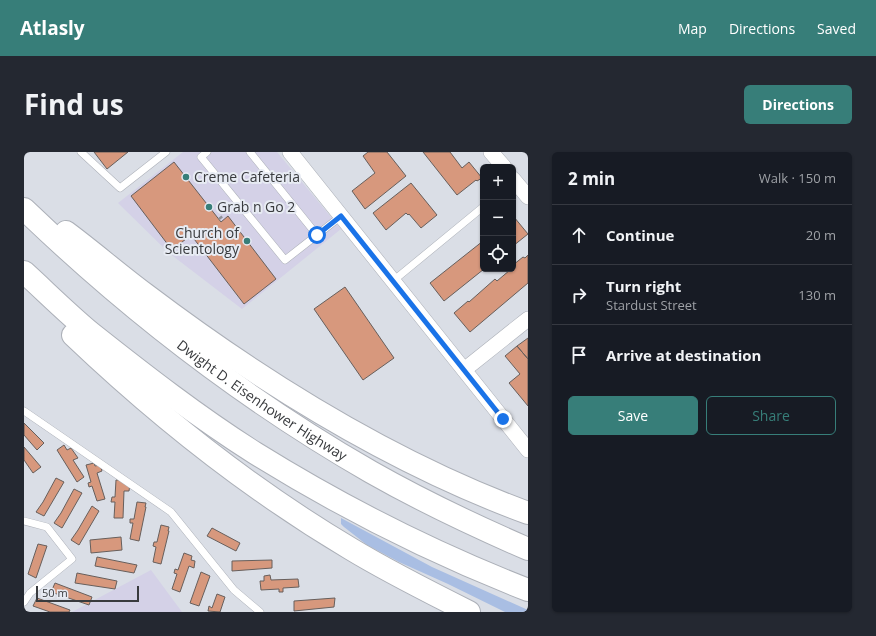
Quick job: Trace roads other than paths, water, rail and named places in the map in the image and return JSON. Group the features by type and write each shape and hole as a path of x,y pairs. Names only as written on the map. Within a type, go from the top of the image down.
{"highway":[{"path":"24,200 95,254 144,294 206,338 280,387 344,425 427,469 464,487 528,513"},
{"name":"Dwight D. Eisenhower Highway","path":"24,209 55,239 129,304 207,365 265,406 371,472 460,518 528,549"},
{"path":"24,272 90,332 124,359 196,412 254,452 319,491 394,531 446,556 528,590"},
{"path":"24,278 61,323 100,360 150,405 208,452 296,514 352,550 469,612"}],"street":[{"path":"290,152 528,450"},
{"path":"492,152 502,164"},
{"path":"516,183 528,197"},
{"path":"464,370 528,319"}],"lane":[{"path":"81,152 120,188 166,152"},
{"path":"207,152 201,157 285,260 341,216"},
{"path":"250,152 317,235"},
{"path":"393,282 480,210"},
{"path":"24,411 171,512 234,590 260,612"},
{"path":"24,521 47,528 72,559 30,593 24,602"}],"place":[{"name":"Creme Cafeteria","path":"186,177"},
{"name":"Grab n Go 2","path":"209,207"},
{"name":"Church of Scientology","path":"247,241"}]}
